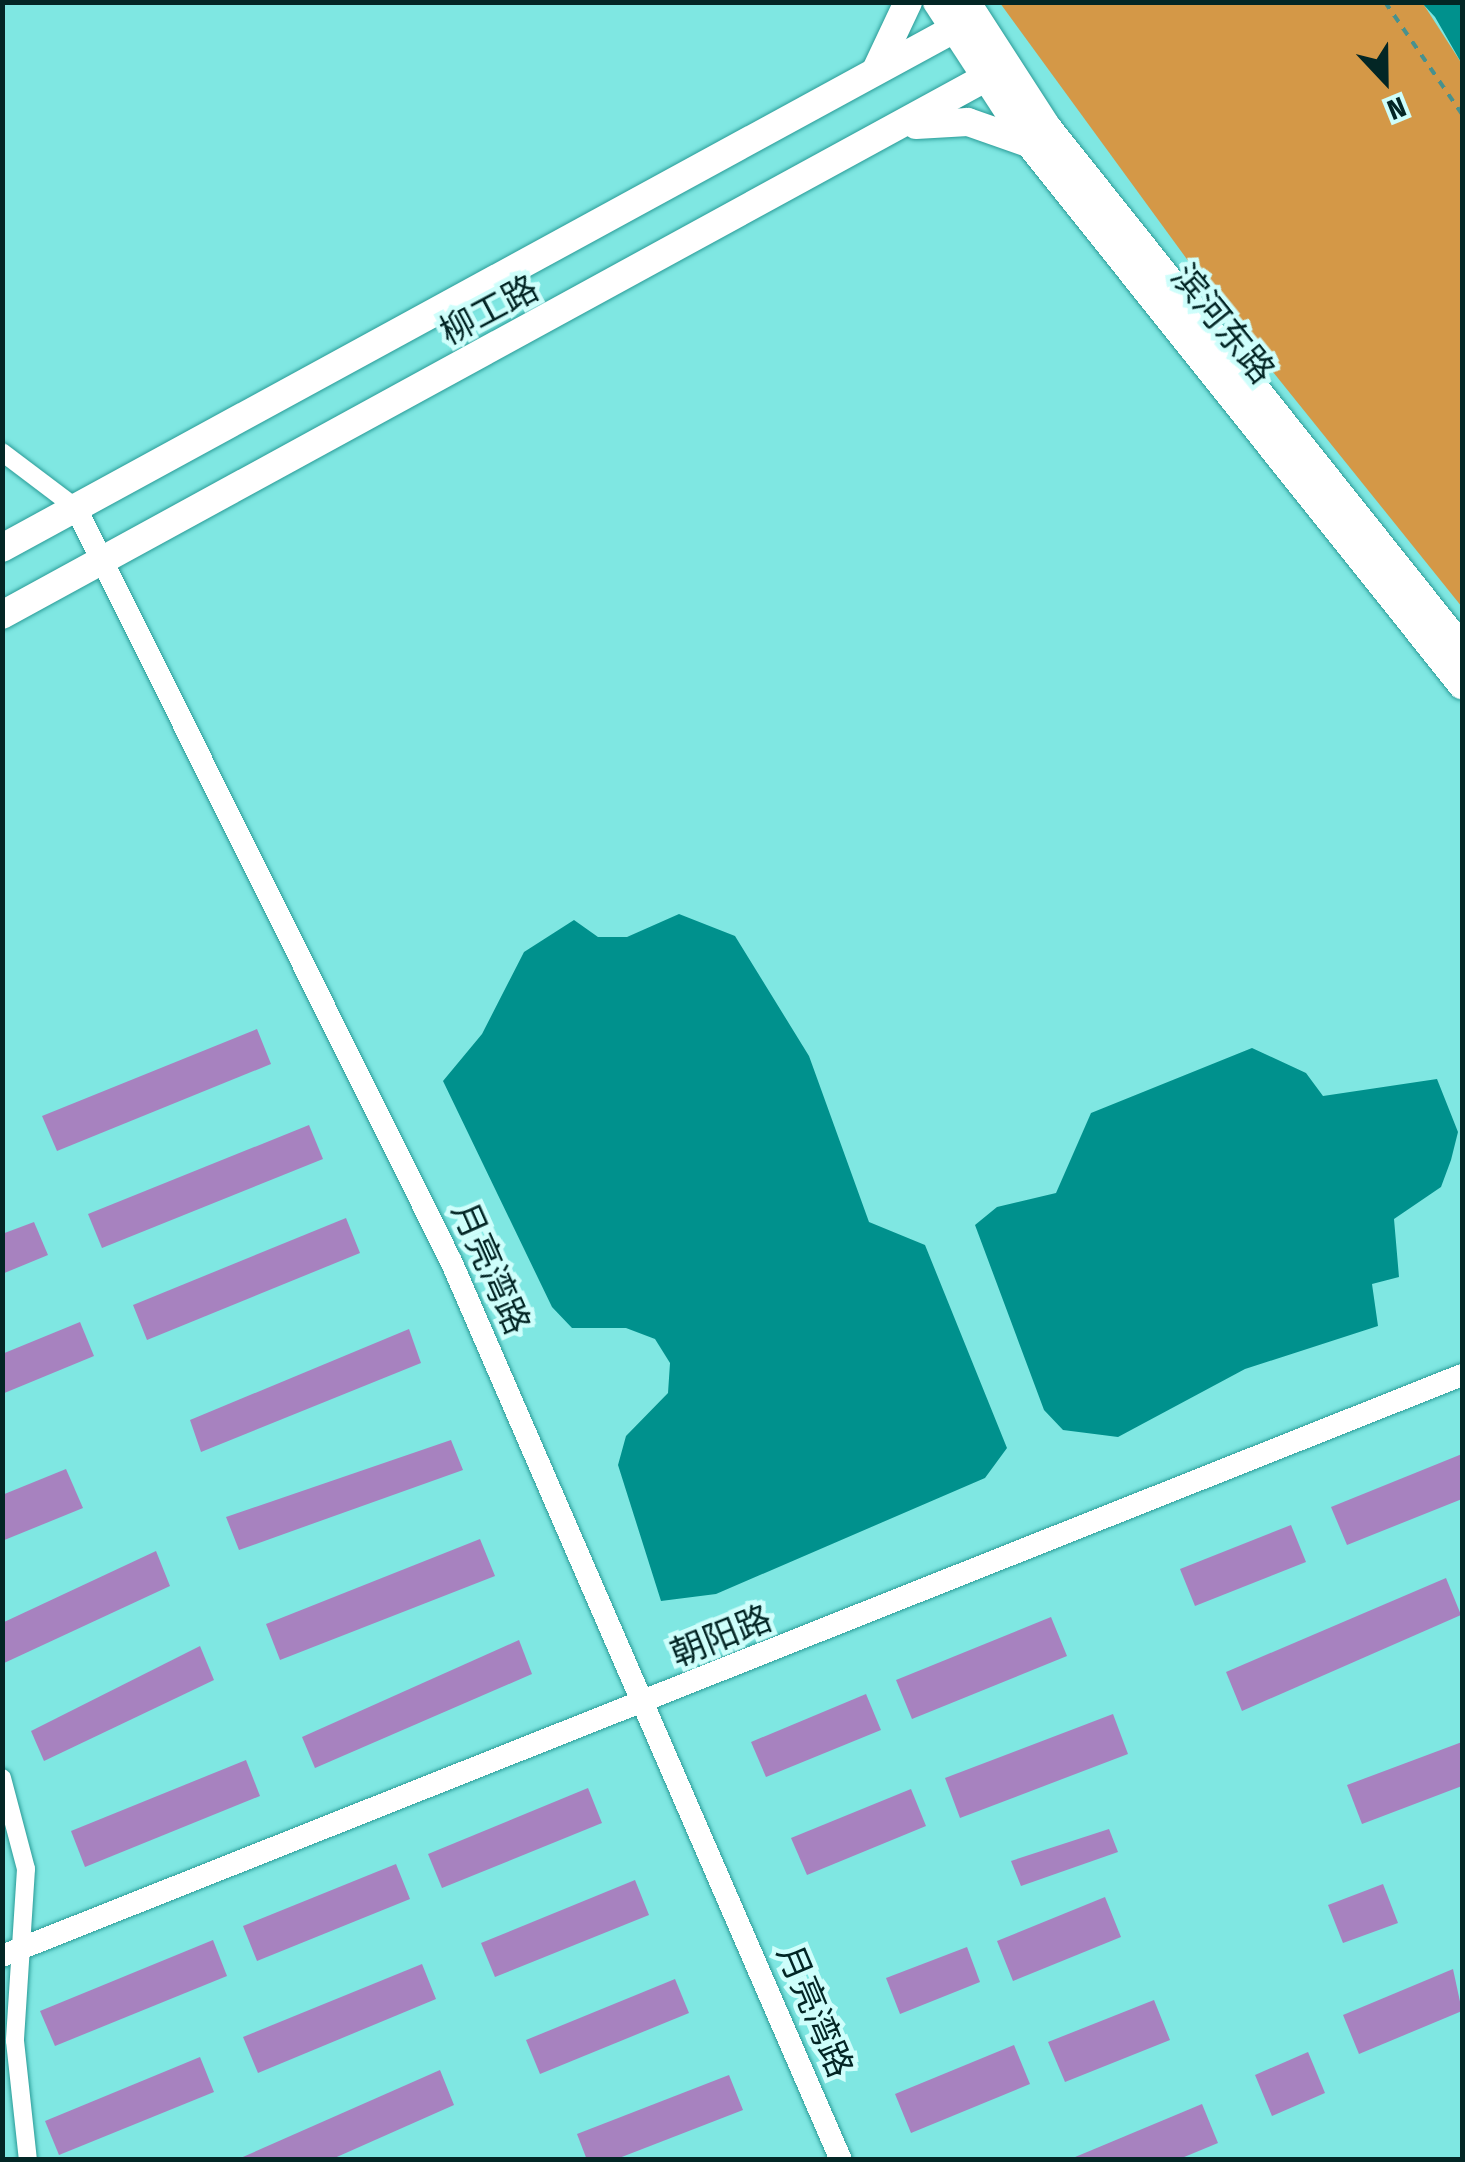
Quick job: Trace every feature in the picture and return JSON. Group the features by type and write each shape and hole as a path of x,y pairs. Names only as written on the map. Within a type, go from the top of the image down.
{"main road":[{"path":"856,84 892,48 908,2"},
{"name":"滨河东路","path":"937,2 965,16 997,72 1028,143 1462,685"},
{"name":"柳工路","path":"2,548 856,84 965,16"},
{"name":"柳工路","path":"2,615 904,128 997,72"},
{"name":"滨河东路","path":"997,72 1462,648"},
{"path":"904,128 968,122 1028,143"}],"street":[{"name":"月亮湾路","path":"2,452 76,508 107,558 451,1261 841,2160"},
{"name":"朝阳路","path":"13,1952 644,1705 1462,1375"},
{"path":"2,1778 26,1869 13,1952 15,2041 28,2160"}],"path":[{"path":"1386,2 1462,114"}],"shaded area":[{"path":"1422,2 1462,64 1462,607 1232,321 1000,3"}],"water":[{"path":"1422,3 1462,3 1462,64 1435,17"},
{"path":"679,914 735,936 809,1056 869,1222 925,1245 1007,1448 985,1478 716,1594 661,1601 618,1465 626,1436 668,1393 670,1363 655,1339 626,1328 572,1328 552,1307 443,1081 482,1034 524,952 574,920 598,937 627,937"},
{"path":"1252,1048 1306,1073 1323,1096 1437,1079 1458,1132 1441,1187 1394,1219 1399,1277 1372,1284 1378,1326 1245,1369 1118,1437 1063,1430 1044,1410 975,1225 997,1207 1056,1193 1091,1113"}],"building":[{"path":"257,1029 271,1064 57,1151 42,1116"},
{"path":"309,1125 323,1159 102,1248 88,1214"},
{"path":"346,1218 360,1253 147,1340 133,1305"},
{"path":"34,1222 48,1255 2,1274 2,1234"},
{"path":"80,1322 94,1356 2,1394 2,1354"},
{"path":"409,1329 421,1363 201,1452 190,1420"},
{"path":"451,1440 463,1470 239,1550 226,1517"},
{"path":"1462,1454 1462,1499 1347,1545 1331,1507"},
{"path":"66,1469 83,1508 2,1541 2,1495"},
{"path":"1291,1525 1306,1562 1195,1606 1180,1569"},
{"path":"480,1539 495,1576 280,1660 266,1624"},
{"path":"156,1551 170,1586 2,1664 2,1623"},
{"path":"1446,1578 1461,1615 1242,1711 1226,1672"},
{"path":"1051,1617 1067,1656 912,1719 896,1680"},
{"path":"519,1640 532,1674 315,1768 302,1737"},
{"path":"200,1646 214,1680 44,1761 31,1731"},
{"path":"866,1694 881,1730 766,1777 751,1742"},
{"path":"1113,1714 1128,1754 960,1818 945,1778"},
{"path":"1462,1742 1462,1786 1362,1824 1347,1785"},
{"path":"246,1760 260,1796 85,1867 71,1831"},
{"path":"588,1788 602,1823 442,1888 428,1854"},
{"path":"911,1789 926,1826 807,1875 791,1838"},
{"path":"1109,1829 1118,1852 1021,1886 1011,1861"},
{"path":"396,1864 410,1899 257,1961 243,1926"},
{"path":"635,1880 649,1915 495,1977 481,1943"},
{"path":"1383,1884 1398,1923 1343,1943 1328,1905"},
{"path":"1105,1897 1121,1937 1013,1981 997,1941"},
{"path":"213,1940 227,1976 55,2046 40,2011"},
{"path":"967,1947 980,1982 900,2014 886,1978"},
{"path":"422,1964 436,1999 258,2073 243,2037"},
{"path":"1453,1969 1462,2011 1359,2054 1343,2015"},
{"path":"675,1979 689,2013 540,2074 526,2040"},
{"path":"1154,2000 1170,2040 1065,2082 1048,2042"},
{"path":"1014,2045 1030,2084 911,2133 895,2094"},
{"path":"1308,2052 1325,2093 1272,2116 1255,2075"},
{"path":"200,2057 214,2092 59,2155 45,2121"},
{"path":"440,2070 454,2105 330,2160 236,2160"},
{"path":"729,2075 743,2110 614,2160 587,2160 577,2134"},
{"path":"1202,2104 1218,2143 1177,2160 1068,2160"}]}
